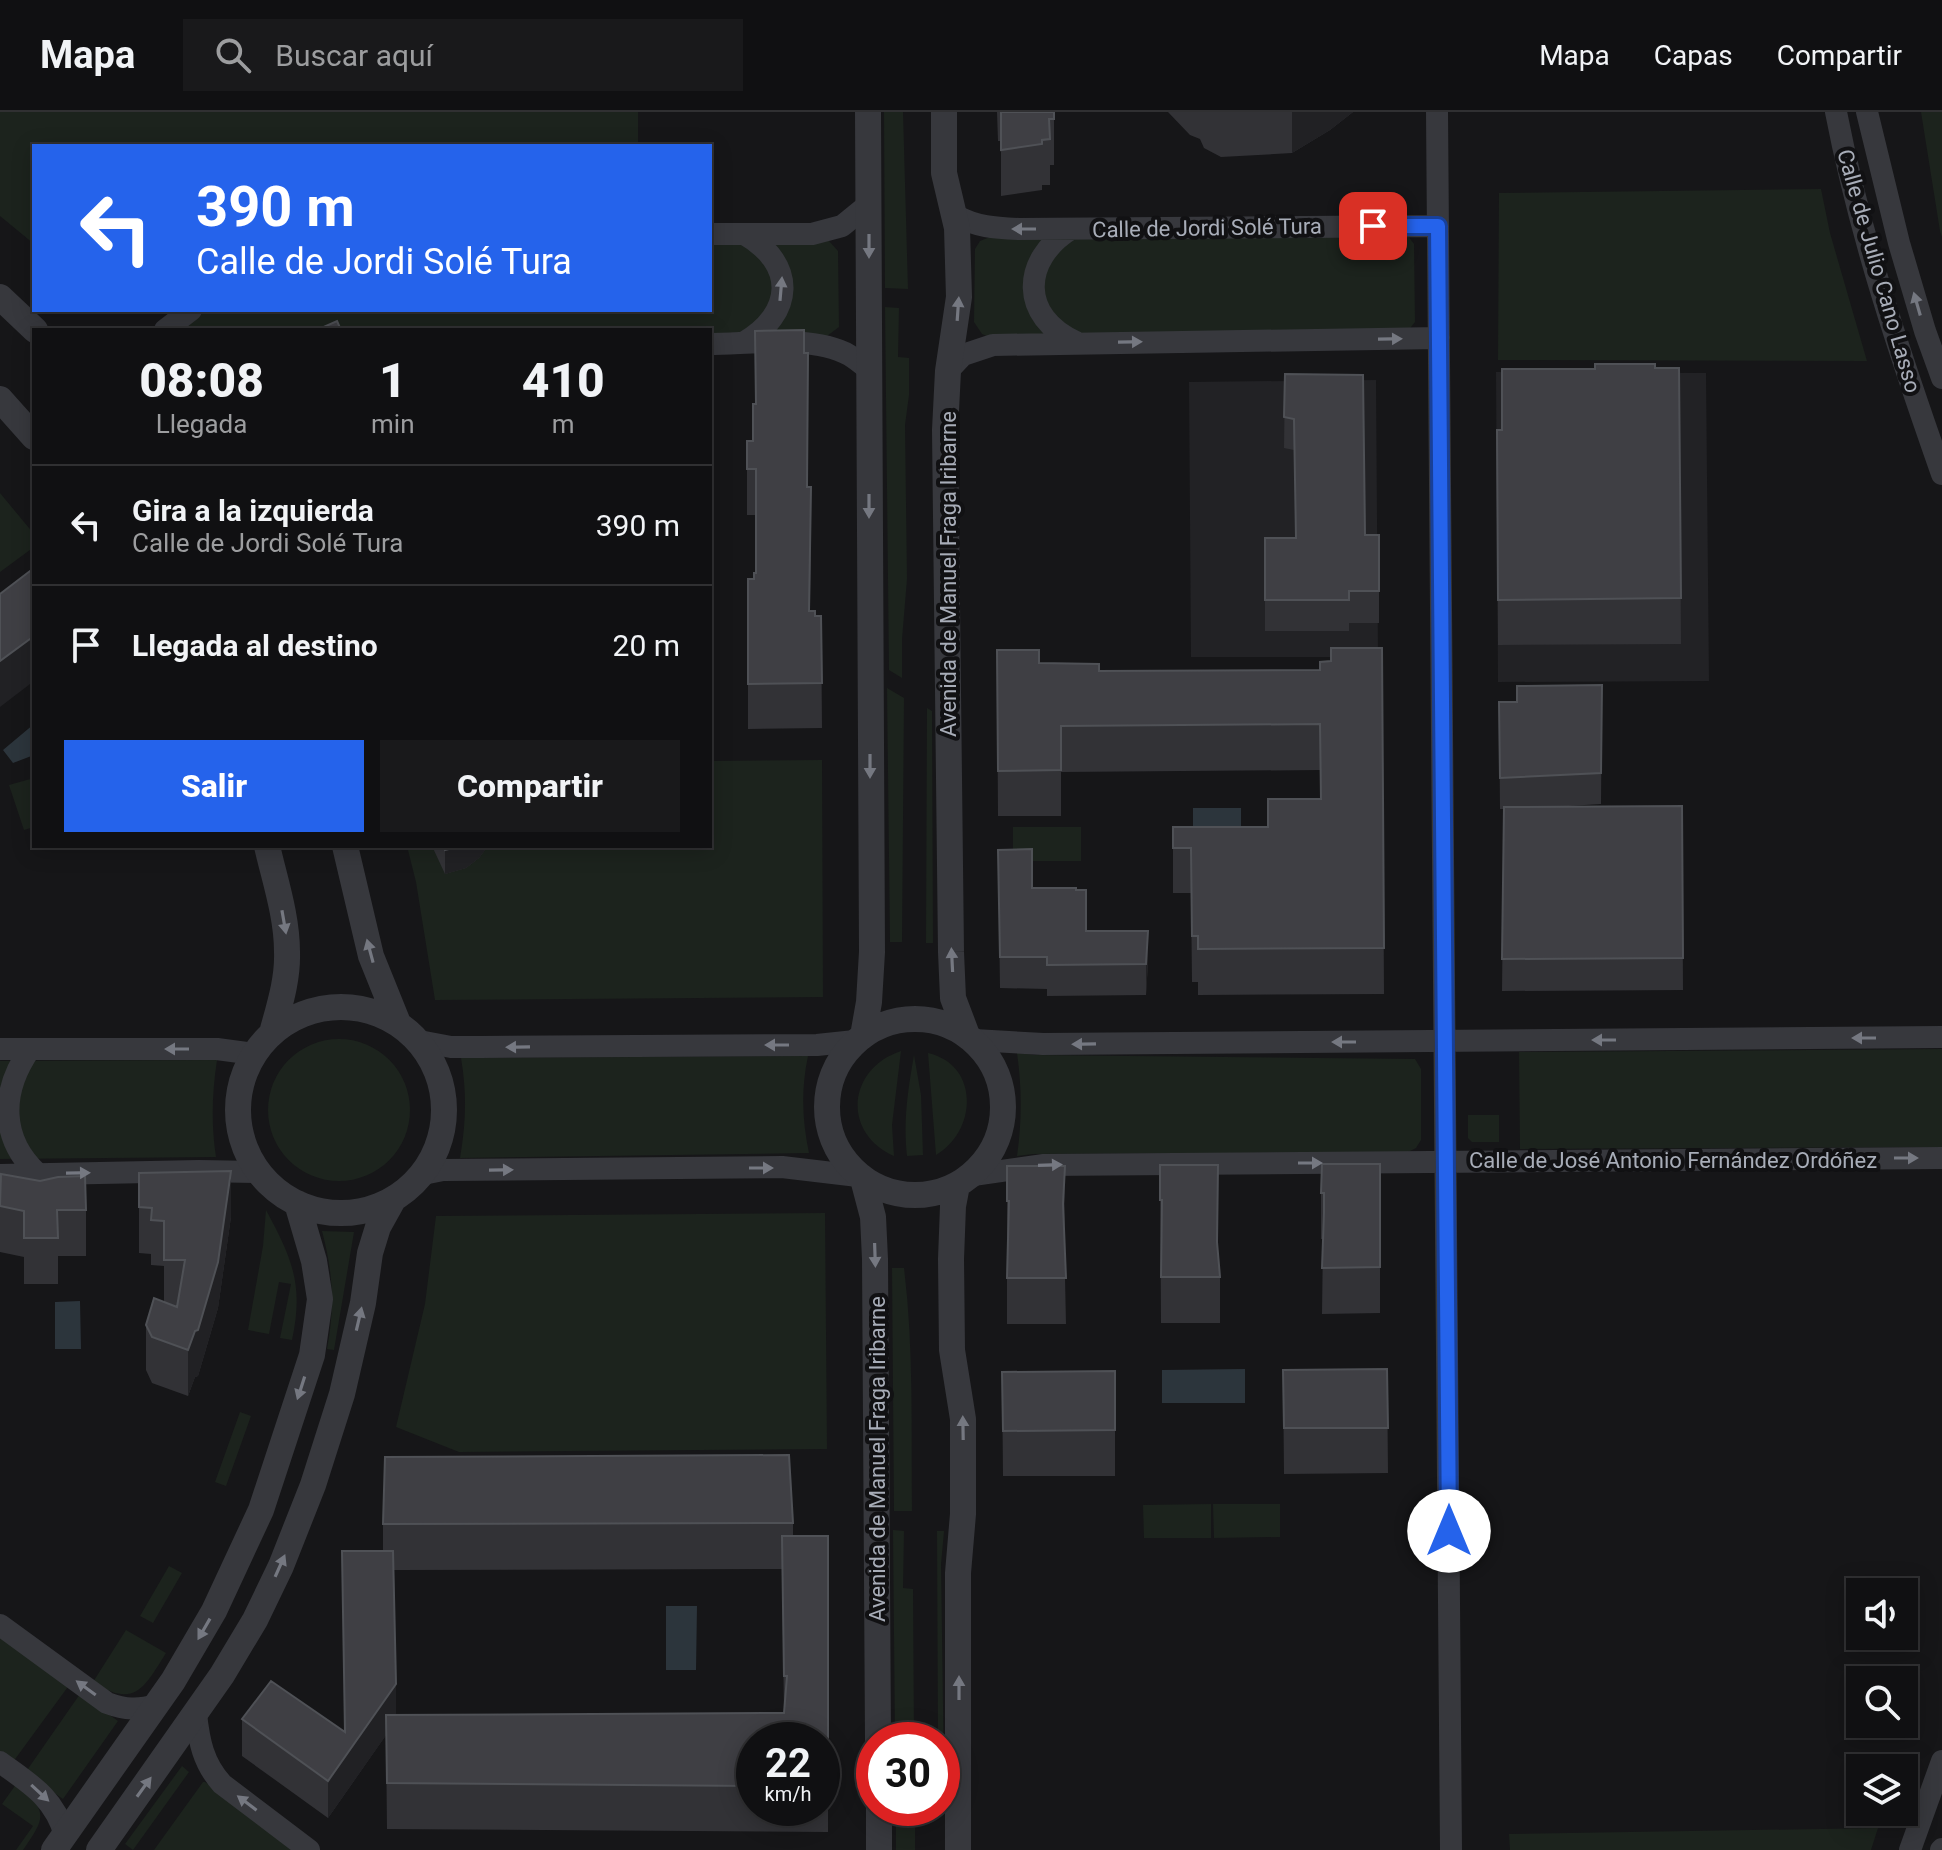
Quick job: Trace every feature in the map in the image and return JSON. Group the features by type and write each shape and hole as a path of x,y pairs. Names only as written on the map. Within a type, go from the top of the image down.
{"street":[{"path":"859,1039 869,1002 872,952 868,112"},
{"name":"Avenida de Manuel Fraga Iribarne","path":"944,112 944,173 955,215 959,297 948,371 945,430 951,952 953,998 970,1038"},
{"path":"1437,112 1451,1850"},
{"name":"Calle de Julio Cano Lasso","path":"1836,112 1847,167 1891,329 1942,474"},
{"name":"Calle de Julio Cano Lasso","path":"1867,112 1899,243 1942,378"},
{"path":"712,234 812,234 851,220 869,204"},
{"name":"Calle de Jordi Solé Tura","path":"955,215 991,228 1438,226"},
{"name":"Calle de Jordi Solé Tura","path":"1071,229 1054,239 1040,258 1034,276 1034,298 1052,328 1077,342"},
{"path":"741,344 761,332 772,320 783,290 783,277 774,257 762,244 744,234"},
{"path":"0,297 33,328"},
{"path":"168,328 188,312"},
{"path":"948,371 963,355 984,346 1439,338"},
{"path":"712,344 826,346 851,356 869,370"},
{"path":"0,399 32,435"},
{"path":"267,848 286,925 288,955 283,994 272,1033"},
{"path":"345,848 371,956 398,1023"},
{"path":"99,1850 196,1714 255,1620 281,1566 313,1485 342,1394 378,1227 393,1200 423,1174 442,1138 444,1092 435,1065 419,1041 398,1023 374,1012 347,1007 320,1009 294,1018 272,1033 244,1072 237,1113 240,1134 258,1172 297,1203 318,1211 345,1214 393,1200"},
{"path":"963,1846 958,1573 963,1514 963,1419 952,1350 952,1225 965,1180 998,1140 1004,1097 987,1054 970,1038 942,1023 913,1019 887,1023 859,1039 836,1067 825,1108 830,1135 837,1148 861,1178 904,1195 928,1195 965,1180"},
{"path":"970,1038 1043,1044 1942,1037"},
{"path":"419,1041 451,1047 480,1047 817,1045 859,1039"},
{"path":"0,1049 217,1049 254,1054"},
{"path":"30,1049 17,1067 10,1085 7,1122 18,1156 38,1174"},
{"name":"Calle de José Antonio Fernández Ordóñez","path":"965,1180 1044,1165 1942,1158"},
{"path":"423,1174 443,1170 782,1167 861,1178"},
{"path":"0,1175 258,1172"},
{"name":"Avenida de Manuel Fraga Iribarne","path":"861,1178 873,1217 875,1259 878,1722"},
{"path":"59,1843 157,1705 214,1611 261,1510 312,1355 320,1299 314,1261 297,1203"},
{"path":"0,1625 107,1703 137,1710 157,1705"},
{"path":"196,1714 201,1748 214,1775 309,1850"},
{"path":"1910,1850 1942,1761"},
{"path":"0,1762 49,1801 59,1815 59,1843"},
{"path":"877,1848 878,1826"}],"shaded area":[{"path":"0,112 638,112 638,144 32,144 32,242 0,216"},
{"path":"884,112 903,112 908,289 885,288"},
{"path":"1921,112 1942,112 1942,237 1940,231"},
{"path":"1821,189 1830,233 1867,361 1498,360 1499,193"},
{"path":"1408,236 1414,244 1415,322 1407,332 989,337 982,334 974,322 975,249 980,241 990,237"},
{"path":"829,241 838,251 839,327 827,336 712,337 712,328 183,328 204,312 712,312 712,242"},
{"path":"885,307 899,308 898,357 909,358 905,425 907,579 902,678 889,670"},
{"path":"1496,372 1706,373 1709,681 1498,682"},
{"path":"1376,380 1378,657 1191,657 1189,382"},
{"path":"0,493 32,532 32,548 0,572"},
{"path":"887,688 904,698 902,942 890,942"},
{"path":"927,708 932,711 933,943 926,943"},
{"path":"32,726 32,756 13,763 3,750"},
{"path":"822,760 823,997 435,1000 408,848 712,848 712,761"},
{"path":"32,779 32,828 24,830 9,785"},
{"path":"1193,808 1241,808 1241,834 1193,834"},
{"path":"1013,827 1081,827 1081,861 1013,861"},
{"path":"339,1039 366,1044 389,1060 405,1083 410,1110 405,1137 389,1160 366,1176 339,1181 312,1176 289,1160 273,1137 268,1110 273,1083 289,1060 312,1044"},
{"path":"1942,1049 1942,1147 1520,1149 1519,1052"},
{"path":"901,1051 892,1125 894,1156 877,1146 866,1132 859,1117 858,1102 861,1086 870,1072 883,1060"},
{"path":"928,1053 945,1060 957,1071 967,1100 959,1131 950,1144 936,1155"},
{"path":"1017,1053 1415,1059 1421,1069 1421,1140 1416,1148 1408,1152 1017,1156 1021,1104"},
{"path":"914,1055 921,1095 923,1155 907,1156 906,1118"},
{"path":"808,1056 803,1104 809,1153 460,1158 465,1108 461,1058"},
{"path":"217,1060 213,1109 216,1157 0,1159 0,1061"},
{"path":"1468,1115 1499,1115 1499,1142 1472,1142 1468,1138"},
{"path":"266,1210 289,1258 296,1287 292,1340 280,1338 291,1284 279,1282 269,1334 248,1330"},
{"path":"825,1213 827,1449 459,1452 396,1427 425,1304 436,1216"},
{"path":"322,1231 354,1232 334,1350 327,1349 332,1290"},
{"path":"892,1268 904,1268 907,1298 912,1511 894,1511"},
{"path":"80,1301 81,1349 55,1349 55,1302"},
{"path":"1245,1369 1245,1403 1162,1403 1162,1370"},
{"path":"240,1412 251,1416 226,1486 215,1482"},
{"path":"1211,1504 1211,1538 1144,1538 1143,1505"},
{"path":"1213,1504 1280,1504 1280,1537 1214,1538"},
{"path":"893,1530 904,1531 903,1588 913,1589 914,1722 895,1722"},
{"path":"937,1531 944,1531 941,1564 943,1722 938,1722"},
{"path":"169,1566 182,1573 153,1623 140,1616"},
{"path":"666,1606 697,1606 696,1670 666,1670"},
{"path":"126,1630 166,1653 144,1685 129,1694 119,1694 93,1682"},
{"path":"0,1633 70,1684 13,1762 0,1753"},
{"path":"80,1694 118,1721 63,1799 25,1773"},
{"path":"182,1766 189,1772 133,1850 125,1844"},
{"path":"205,1782 303,1850 154,1850"},
{"path":"17,1783 34,1801 40,1815 40,1822 23,1850 16,1850 33,1826 2,1804"},
{"path":"896,1826 915,1826 915,1850 896,1850"},
{"path":"1878,1828 1871,1850 1510,1850 1509,1834"}],"building":[{"path":"1001,112 1054,112 1054,119 1049,119 1050,139 1042,140 1042,144 1001,150"},
{"path":"337,321 340,328 321,328"},
{"path":"804,330 804,353 808,353 807,487 811,487 809,611 821,616 822,683 748,684 748,579 754,579 756,573 756,469 747,469 747,441 753,441 753,404 756,404 755,331"},
{"path":"1595,364 1655,364 1655,368 1679,368 1681,598 1498,600 1497,430 1502,430 1502,369 1595,369"},
{"path":"1285,374 1363,375 1365,535 1379,535 1379,591 1349,591 1349,600 1265,600 1265,538 1296,538 1294,419 1284,417"},
{"path":"32,570 32,637 0,661 0,594"},
{"path":"1331,648 1382,648 1384,948 1198,949 1198,936 1192,936 1191,848 1173,848 1173,827 1268,827 1268,799 1321,799 1320,724 1061,726 1061,770 998,771 997,650 1039,650 1039,663 1099,664 1099,671 1320,670 1320,662 1331,661"},
{"path":"1602,685 1601,773 1500,778 1499,702 1517,702 1517,686"},
{"path":"1682,806 1683,958 1502,959 1504,807"},
{"path":"1032,849 1032,888 1086,890 1086,931 1148,931 1146,964 1047,965 1047,957 1000,957 998,850"},
{"path":"1322,1164 1380,1164 1380,1267 1322,1268"},
{"path":"1160,1165 1218,1165 1220,1277 1161,1277"},
{"path":"1007,1166 1065,1166 1066,1278 1007,1278"},
{"path":"231,1171 218,1262 198,1330 188,1350 152,1337 146,1325 154,1298 177,1307 185,1260 164,1260 164,1221 151,1220 152,1208 139,1207 139,1173"},
{"path":"1,1174 40,1181 85,1176 86,1210 57,1210 58,1238 24,1238 24,1211 0,1206"},
{"path":"1387,1369 1388,1428 1284,1428 1283,1370"},
{"path":"1115,1371 1115,1430 1003,1431 1002,1372"},
{"path":"789,1455 793,1523 383,1524 385,1457"},
{"path":"782,1536 828,1536 828,1722 736,1722 736,1786 387,1783 386,1715 784,1713 787,1676 784,1676"},
{"path":"342,1551 393,1551 396,1684 328,1781 242,1719 271,1681 345,1732"}],"route":[{"path":"1373,226 1438,226 1449,1531"}]}
